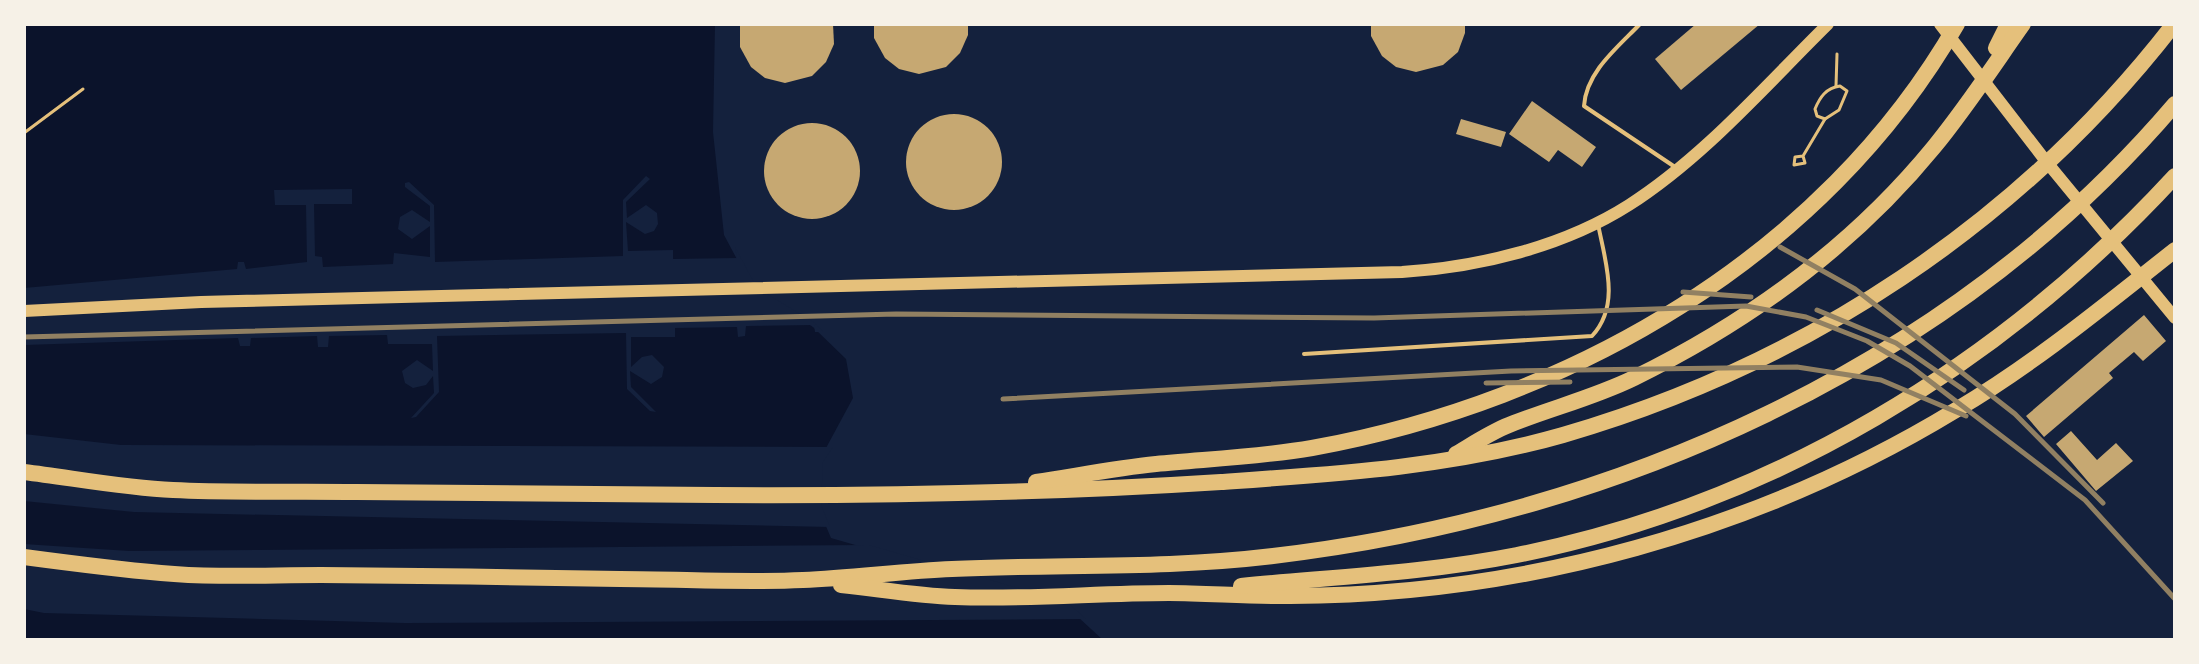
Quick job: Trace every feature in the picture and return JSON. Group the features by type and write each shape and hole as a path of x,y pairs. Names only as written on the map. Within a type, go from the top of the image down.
{"highway":[{"path":"954,494 1155,464 1250,457 1353,440 1478,404 1594,356 1677,310 1789,226 1880,132 1957,24"},
{"path":"1972,96 2008,24"},
{"path":"1440,462 1508,425 1565,408 1633,378 1759,306 1866,219 1933,148 2023,24"},
{"path":"24,472 168,490 954,494 1377,472 1440,462 1562,435 1636,410 1738,370 1850,311 1917,269 2004,203 2097,115 2174,24"},
{"path":"24,557 166,574 800,580 954,569 1141,566 1267,557 1394,538 1576,491 1693,448 1807,394 1915,332 1992,277 2066,217 2175,104"},
{"path":"1168,593 1381,576 1516,556 1607,533 1720,494 1849,434 1972,358 2079,274 2175,176"},
{"path":"800,580 954,597 1168,593 1305,596 1487,579 1613,554 1733,518 1848,470 1958,410 2048,348 2175,250"}],"main road":[{"path":"24,311 201,302 1402,272 1462,266 1555,239 1598,222 1629,205 1677,169 1828,24"},
{"path":"1940,24 2053,171 2175,318"}],"lane":[{"path":"1640,24 1600,66 1585,92 1584,106 1677,169"},
{"path":"1304,354 1592,336 1603,324 1610,288 1598,222"}],"path":[{"path":"1836,87 1837,54"},
{"path":"1803,156 1825,119 1839,110 1847,97 1844,88 1826,91 1815,109 1817,116 1825,119"},
{"path":"24,133 83,89"}],"water":[{"path":"24,24 715,24 713,132 724,235 754,291 813,327 846,359 853,398 819,461 817,505 831,538 1066,606 1103,640 24,640"}],"pier":[{"path":"646,176 650,179 626,202 627,218 646,205 657,213 658,224 654,231 645,234 626,222 628,251 673,250 673,259 737,258 735,247 757,288 815,323 823,332 815,332 814,325 746,326 745,336 738,337 737,327 675,328 675,337 631,337 631,367 642,357 652,355 664,367 662,377 651,384 630,371 631,387 656,412 650,411 627,389 626,333 437,336 439,392 416,417 411,418 434,393 433,376 426,385 413,388 405,383 402,371 417,360 433,371 432,344 388,344 387,335 329,336 328,347 318,347 317,336 251,338 250,346 240,346 238,338 24,345 24,288 237,269 238,262 244,262 246,269 307,262 306,205 275,205 274,190 352,189 352,204 314,204 315,256 322,257 323,267 393,264 394,253 430,257 430,226 412,239 398,229 400,217 412,210 430,222 430,206 405,187 405,183 409,182 434,205 435,262 623,256 623,200"},
{"path":"24,434 121,445 833,447 823,462 821,505 830,527 134,512 24,501"},
{"path":"24,544 129,551 869,545 1067,602 1086,619 405,623 44,613 24,609"}],"building":[{"path":"740,24 833,24 834,44 826,62 812,76 785,83 765,78 751,67 740,47"},
{"path":"874,24 968,24 968,35 960,53 946,67 919,74 899,69 885,58 874,38"},
{"path":"1371,24 1465,24 1465,33 1458,52 1443,65 1416,72 1396,67 1382,56 1371,36"},
{"path":"1696,24 1760,24 1681,90 1655,59"},
{"path":"1532,101 1596,147 1582,167 1558,150 1549,162 1509,134"},
{"path":"954,114 972,118 988,128 998,144 1002,162 998,180 988,196 972,206 954,210 936,206 920,196 910,180 906,162 910,144 920,128 936,118"},
{"path":"1461,119 1506,132 1501,147 1456,134"},
{"path":"812,123 830,127 846,137 856,153 860,171 856,189 846,205 830,215 812,219 794,215 778,205 768,189 764,171 768,153 778,137 794,127"},
{"path":"2144,315 2166,341 2143,361 2134,352 2109,373 2113,378 2044,437 2026,416"},
{"path":"2071,431 2097,460 2116,443 2133,461 2096,491 2056,444"}],"railway":[{"path":"1780,247 1855,289 2015,414 2103,503"},
{"path":"1683,292 1751,297"},
{"path":"24,337 896,314 1374,318 1746,306 1806,317 1867,341 1910,366 2085,500 2175,599"},
{"path":"1817,310 1896,343 1964,390"},
{"path":"1003,399 1511,371 1797,367 1881,380 1966,416"},
{"path":"1486,383 1570,382"}]}
